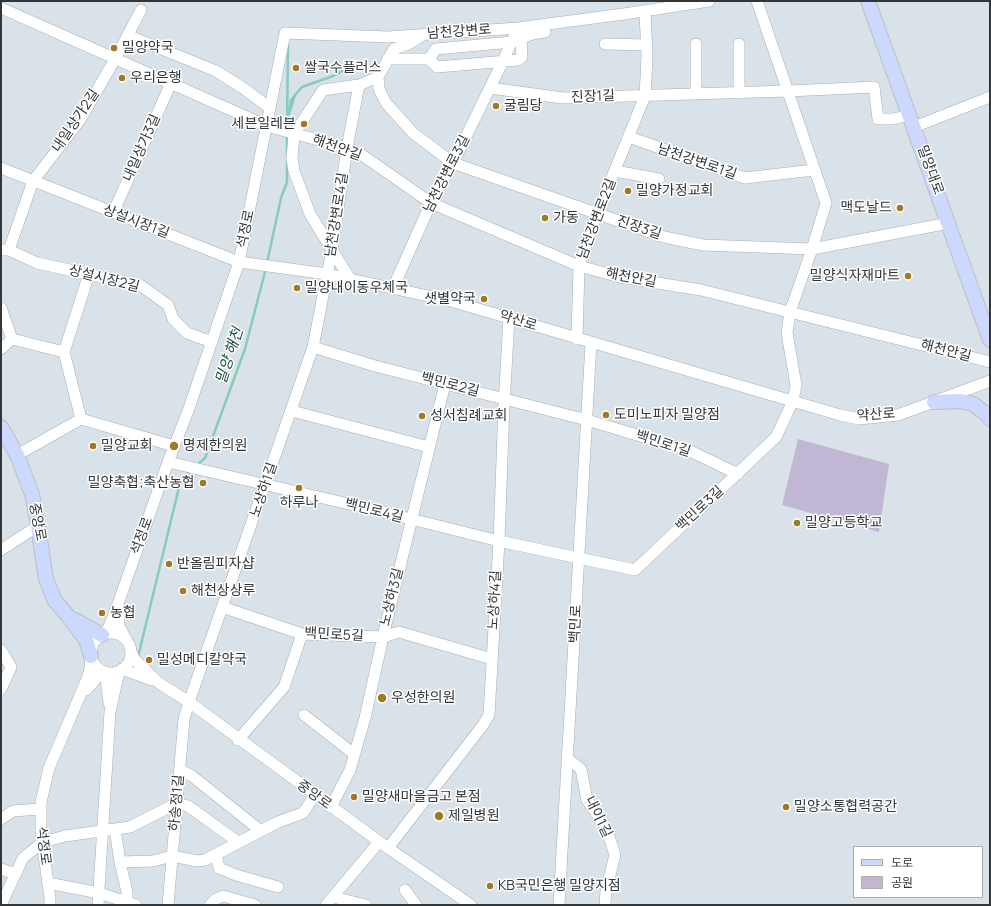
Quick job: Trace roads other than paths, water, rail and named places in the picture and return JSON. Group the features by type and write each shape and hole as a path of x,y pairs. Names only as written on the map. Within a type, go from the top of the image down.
{"main road":[{"name":"밀양대로","path":"868,1 989,335"},
{"name":"약산로","path":"934,402 960,401 973,404 990,419"},
{"name":"중앙로","path":"1,427 17,455 32,494 46,579 55,601 69,616"},
{"path":"69,616 86,628 102,635"},
{"path":"69,616 86,640 92,656"}],"street":[{"path":"757,1 826,203 790,312 787,333 796,385 793,401"},
{"name":"남천강변로","path":"267,126 285,33 388,37 424,35 518,28 702,2"},
{"path":"1,8 267,126"},
{"path":"115,58 141,10"},
{"name":"남천강변로2길","path":"577,339 579,266 597,214 645,96 647,45 646,11"},
{"name":"남천강변로3길","path":"393,288 431,203 453,163 518,28"},
{"path":"388,59 429,59 437,67 518,60 522,57 521,38 532,34 568,29"},
{"path":"128,34 132,38 216,71 243,88 270,108"},
{"path":"350,279 310,214 294,171 292,158 294,134 323,90 359,85 378,77 394,49 410,43 424,35"},
{"path":"364,36 394,49"},
{"path":"429,59 436,49 512,42"},
{"path":"605,44 647,45"},
{"path":"696,44 696,94"},
{"path":"738,44 739,93"},
{"name":"내일상가2길","path":"34,181 80,120 115,58"},
{"name":"진장3길","path":"378,77 378,89 386,103 413,133 453,163 664,236 702,245 812,249 949,223"},
{"name":"내일상가3길","path":"113,213 171,83"},
{"name":"남천강변로4길","path":"327,274 347,148 359,85"},
{"name":"진장1길","path":"490,88 563,98 788,92 874,87 878,119 912,121"},
{"path":"912,121 990,97"},
{"name":"해천안길","path":"267,126 347,148 362,155 431,203 579,266 620,277 701,290 990,362"},
{"name":"석정로","path":"102,635 108,629 118,604 171,462 174,446 188,411 239,262 267,126"},
{"name":"남천강변로1길","path":"628,137 744,178 814,170"},
{"name":"상설시장1길","path":"1,168 239,262"},
{"name":"남천강변로2길","path":"615,171 659,179"},
{"path":"5,250 34,181"},
{"name":"상설시장2길","path":"5,250 37,262 140,286 168,305 173,319 186,333 212,342"},
{"name":"약산로","path":"239,262 273,268 327,274 450,301 840,415 859,419 898,415 990,381"},
{"path":"81,419 64,352 89,274"},
{"name":"노상하1길","path":"189,702 292,411 313,347 327,274"},
{"path":"1,308 12,339"},
{"name":"노상하4길","path":"330,901 384,845 483,725 489,715 508,318"},
{"path":"12,339 64,352"},
{"path":"1,349 12,339"},
{"name":"백민로","path":"559,905 591,343"},
{"name":"백민로2길","path":"313,347 375,366 587,420"},
{"name":"노상하3길","path":"331,807 350,770 365,718 383,637 445,384"},
{"name":"백민로3길","path":"579,559 635,570 776,437 793,401"},
{"path":"292,411 429,447"},
{"path":"17,455 81,419 174,446"},
{"name":"백민로1길","path":"587,420 690,452 738,474"},
{"name":"백민로4길","path":"171,462 379,511 498,541 579,559"},
{"path":"1,550 38,526"},
{"path":"118,604 119,626 135,660 160,683"},
{"name":"백민로5길","path":"222,607 302,634 383,637 399,632 492,659"},
{"path":"126,639 114,633 102,635 97,639 91,650 97,667 110,673 122,669 160,683"},
{"path":"238,740 284,687 302,634"},
{"path":"1,650 11,667 1,689"},
{"path":"98,905 110,712 118,676 127,664 131,652"},
{"name":"석정로","path":"50,905 40,818 44,785 49,768 90,669 92,656"},
{"path":"79,698 103,671"},
{"path":"103,671 106,678 110,712"},
{"name":"중앙로","path":"160,683 189,702 238,740 384,845 471,905"},
{"name":"하송정1길","path":"168,905 184,719 189,702"},
{"path":"304,715 354,754"},
{"name":"내이1길","path":"568,759 581,769 587,800 606,827 615,855 606,890 605,905"},
{"path":"180,770 192,776 261,831"},
{"path":"120,862 153,861 172,856 198,861 206,860 278,822 303,813 315,795"},
{"path":"1,905 23,858 43,842 65,836 130,828 177,802 188,806 238,842"},
{"path":"1,819 12,811 40,809"},
{"path":"115,829 120,862 130,904"},
{"path":"216,854 219,868 236,875 278,887"},
{"path":"1,869 16,874"},
{"path":"48,883 99,893 130,904"},
{"path":"405,890 416,905"},
{"path":"210,905 222,896 255,905"},
{"path":"330,901 366,905"}],"waterway":[{"name":"밀양 해천","path":"287,128 288,46"},
{"name":"밀양 해천","path":"295,95 289,114 291,100 295,95 302,87 333,76 356,64"},
{"name":"밀양 해천","path":"287,135 287,154"},
{"name":"밀양 해천","path":"267,263 281,198 287,182 287,161"},
{"name":"밀양 해천","path":"197,465 205,458 245,349 266,268"},
{"name":"밀양 해천","path":"138,657 181,479 190,471"}],"place":[{"name":"밀양약국","path":"114,48"},
{"name":"쌀국수플러스","path":"296,68"},
{"name":"우리은행","path":"122,78"},
{"name":"굴림당","path":"496,106"},
{"name":"세븐일레븐","path":"304,124"},
{"name":"밀양가정교회","path":"628,191"},
{"name":"맥도날드","path":"900,208"},
{"name":"가동","path":"545,218"},
{"name":"밀양식자재마트","path":"908,276"},
{"name":"밀양내이동우체국","path":"297,288"},
{"name":"샛별약국","path":"484,299"},
{"name":"도미노피자 밀양점","path":"606,415"},
{"name":"성서침례교회","path":"422,416"},
{"name":"밀양교회","path":"93,446"},
{"name":"명제한의원","path":"174,446"},
{"name":"밀양축협;축산농협","path":"203,483"},
{"name":"하루나","path":"299,488"},
{"name":"밀양고등학교","path":"797,523"},
{"name":"반올림피자샵","path":"169,564"},
{"name":"해천상상루","path":"183,591"},
{"name":"농협","path":"102,613"},
{"name":"밀성메디칼약국","path":"149,660"},
{"name":"우성한의원","path":"382,698"},
{"name":"밀양새마을금고 본점","path":"354,797"},
{"name":"밀양소통협력공간","path":"786,807"},
{"name":"제일병원","path":"439,816"},
{"name":"KB국민은행 밀양지점","path":"490,886"}]}
